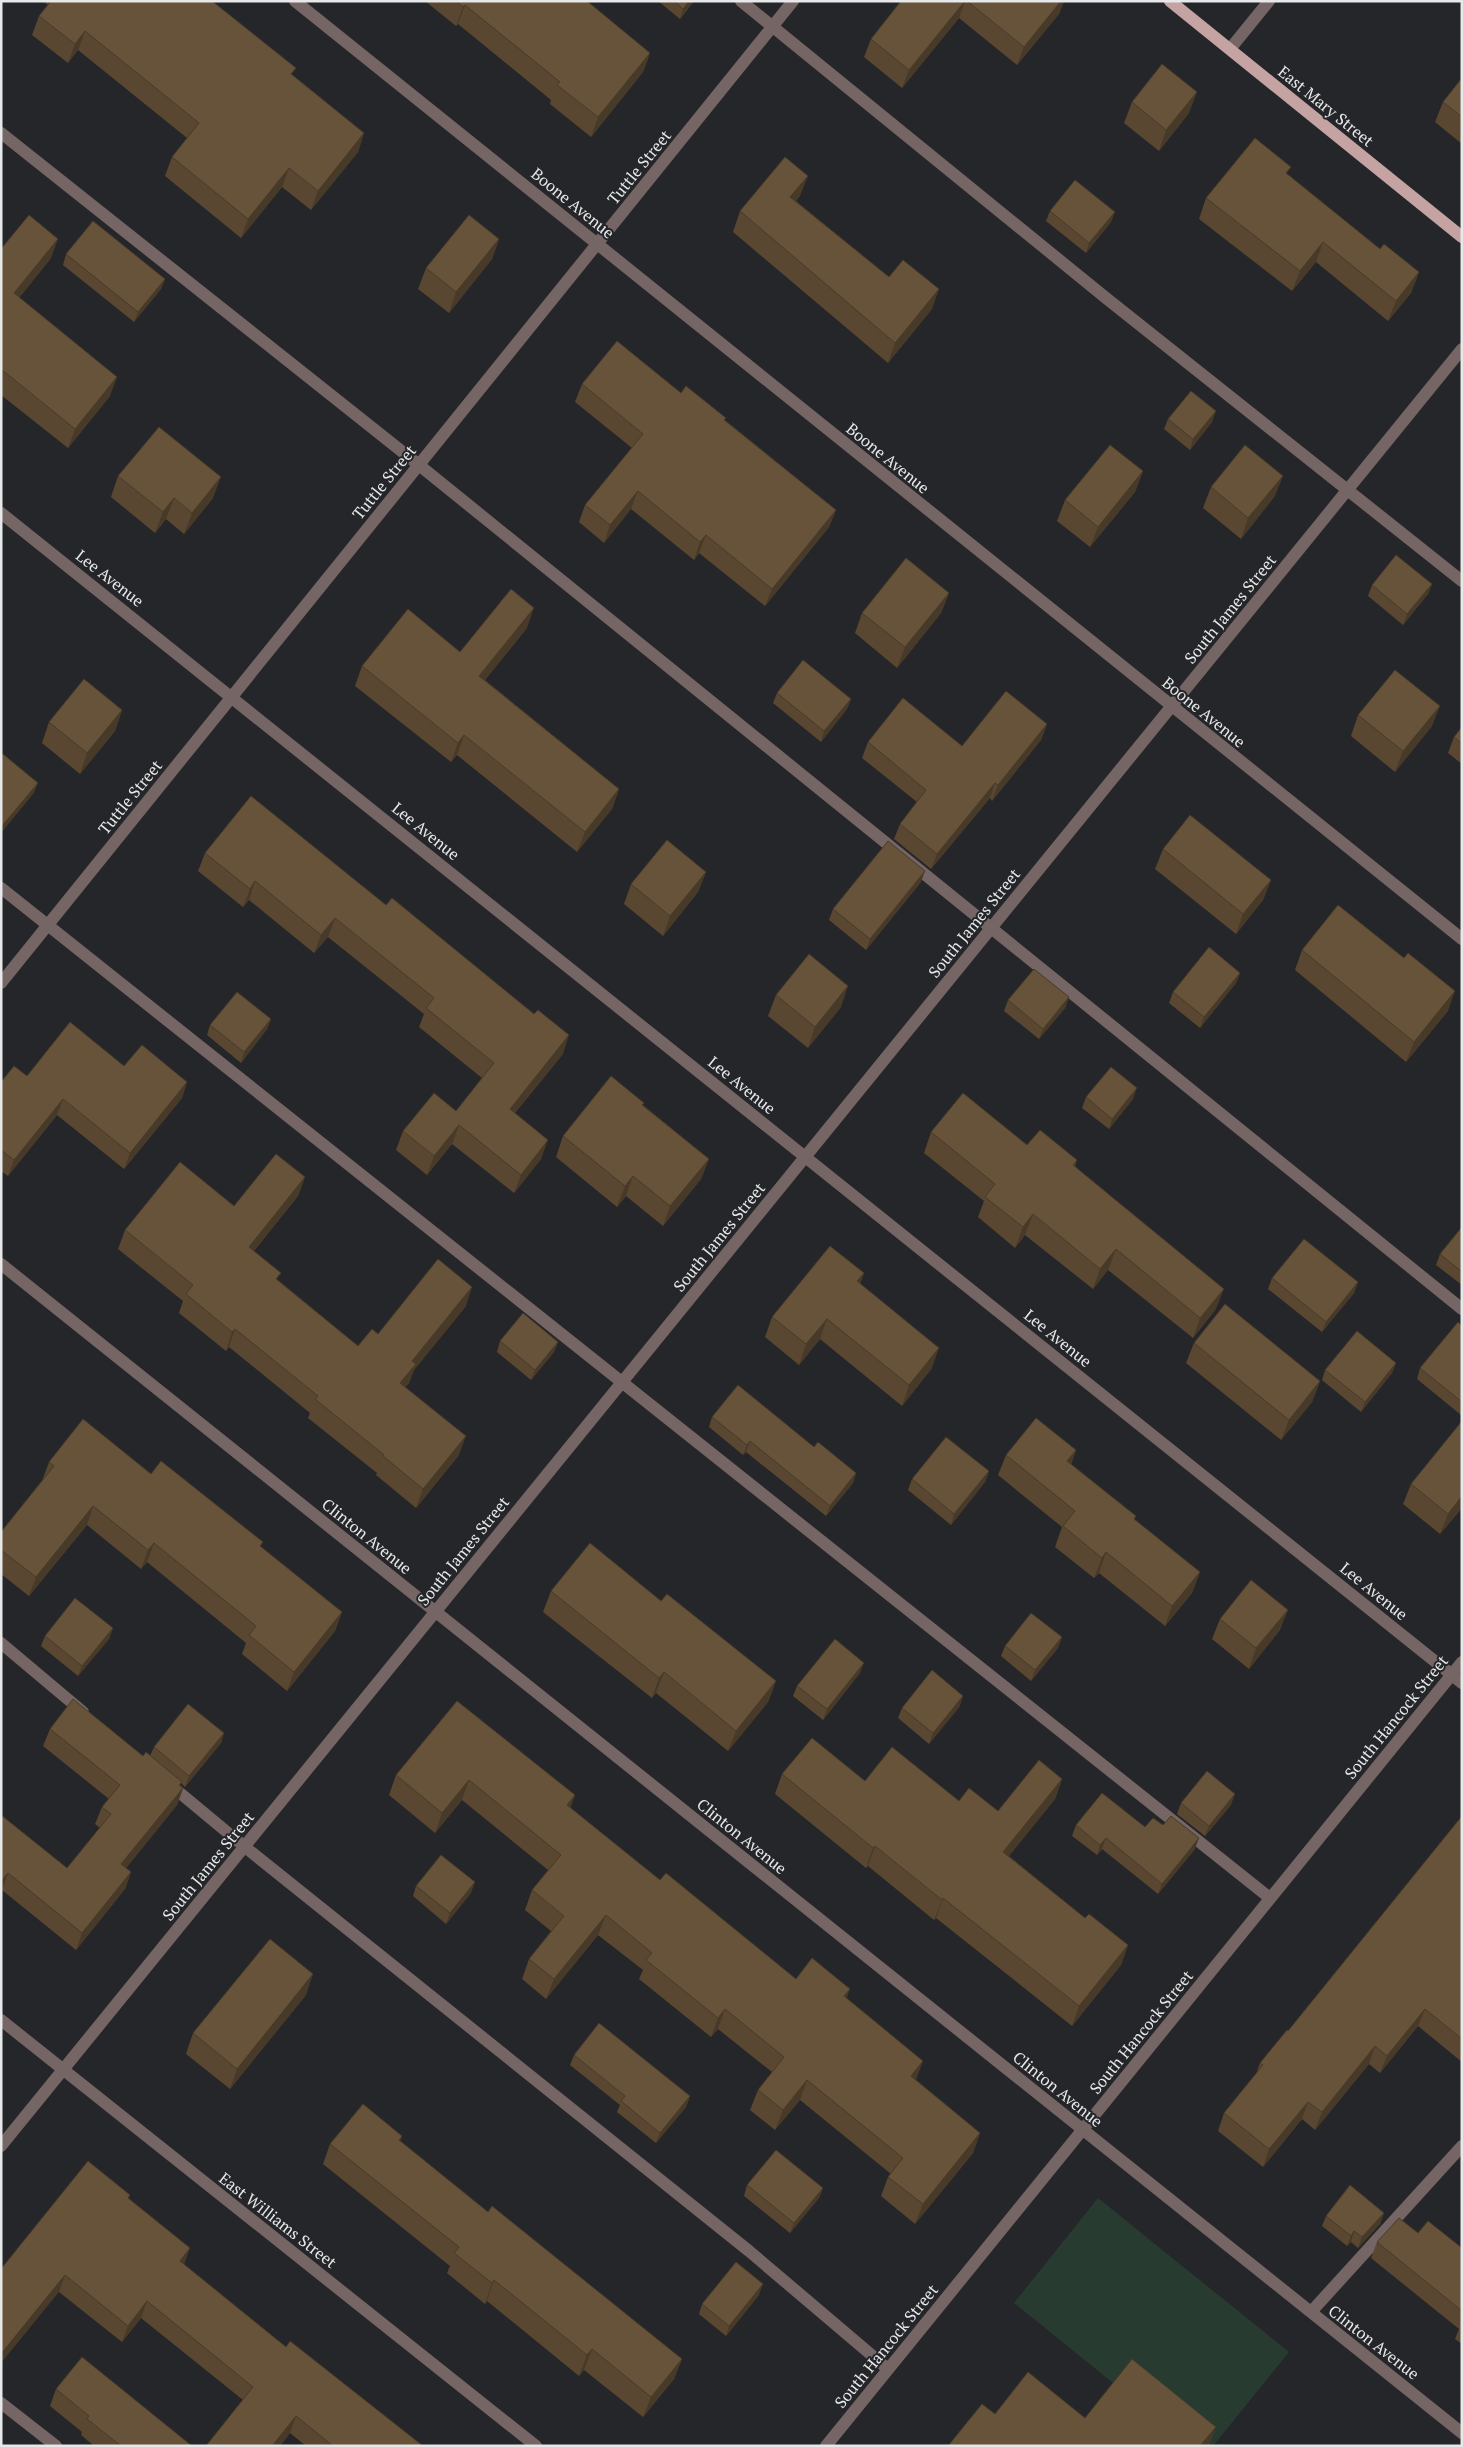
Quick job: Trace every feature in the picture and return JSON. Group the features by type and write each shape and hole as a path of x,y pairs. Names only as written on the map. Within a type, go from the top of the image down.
{"main road":[{"name":"East Mary Street","path":"1170,1 1462,237"}],"street":[{"name":"Boone Avenue","path":"295,1 598,243 1171,707 1462,938"},
{"path":"741,1 1347,491 1462,581"},
{"name":"Tuttle Street","path":"1,983 793,1"},
{"path":"1230,49 1269,1"},
{"path":"1,133 419,465 1462,1309"},
{"name":"South James Street","path":"1,2146 1462,349"},
{"name":"Lee Avenue","path":"1,513 1457,1678"},
{"path":"1,888 1270,1898"},
{"name":"Clinton Avenue","path":"1,1264 1462,2432"},
{"path":"1,1643 95,1722"},
{"name":"South Hancock Street","path":"826,2446 1270,1898 1457,1678 1462,1662"},
{"path":"160,1776 244,1847 749,2251 888,2369"},
{"name":"East Williams Street","path":"1,2020 536,2446"},
{"path":"1311,2312 1462,2146"},
{"path":"1,2404 56,2446"}],"green space":[{"path":"1098,2198 1289,2352 1213,2446 1191,2446 1014,2303"}],"building":[{"path":"51,1 212,1 296,68 291,74 364,133 318,191 289,168 248,219 172,157 199,123 85,31 75,44 39,16"},
{"path":"456,1 587,1 650,53 598,117 557,85 560,82 465,5 463,7"},
{"path":"674,1 689,1 683,9"},
{"path":"901,1 965,1 909,70 871,39"},
{"path":"967,1 1061,1 1024,47"},
{"path":"1162,64 1197,92 1166,130 1132,102"},
{"path":"1462,78 1462,117 1443,102"},
{"path":"1255,138 1291,167 1286,173 1380,249 1384,244 1419,272 1396,301 1323,242 1300,271 1206,198"},
{"path":"785,157 808,176 790,197 889,277 903,260 939,289 895,343 740,211"},
{"path":"1075,180 1115,212 1089,243 1050,211"},
{"path":"29,215 58,239 14,293 117,377 75,429 1,369 1,249"},
{"path":"469,215 499,239 456,292 426,268"},
{"path":"93,221 165,279 138,312 66,254"},
{"path":"617,341 681,393 686,386 726,418 724,420 836,510 772,589 706,535 700,542 638,491 610,525 585,505 643,434 582,384"},
{"path":"1191,391 1216,411 1193,439 1168,419"},
{"path":"159,427 221,477 192,513 174,498 163,512 118,476"},
{"path":"1110,445 1143,471 1098,527 1065,500"},
{"path":"1245,445 1283,476 1248,518 1211,487"},
{"path":"1396,555 1432,584 1407,614 1372,585"},
{"path":"906,558 949,593 905,647 862,613"},
{"path":"511,589 534,608 479,676 619,789 585,832 464,735 458,743 362,666 408,609 460,652"},
{"path":"803,660 851,699 824,731 777,693"},
{"path":"1395,670 1440,706 1403,751 1358,715"},
{"path":"84,679 122,710 87,753 49,722"},
{"path":"1006,691 1047,724 998,785 995,783 937,854 900,824 926,790 868,742 903,698 962,746"},
{"path":"1462,727 1462,744 1454,737"},
{"path":"3,754 38,783 1,826 1,756"},
{"path":"251,796 386,905 392,898 534,1014 538,1010 569,1035 510,1109 548,1140 521,1175 459,1125 434,1156 403,1131 434,1093 456,1111 494,1063 426,1008 434,998 335,918 321,935 255,881 250,889 205,853"},
{"path":"1190,815 1271,880 1243,914 1163,849"},
{"path":"667,840 706,872 670,916 631,884"},
{"path":"888,841 925,871 870,939 833,909"},
{"path":"1338,905 1404,958 1408,953 1455,991 1414,1042 1302,950"},
{"path":"1209,947 1240,973 1204,1017 1173,992"},
{"path":"809,954 848,986 815,1027 776,995"},
{"path":"1034,969 1069,997 1043,1029 1008,1000"},
{"path":"237,992 271,1019 244,1052 210,1025"},
{"path":"70,1022 124,1066 142,1045 187,1082 130,1153 63,1099 14,1160 1,1150 1,1082 14,1066 27,1076"},
{"path":"1111,1067 1137,1088 1112,1119 1086,1097"},
{"path":"611,1076 644,1103 642,1105 709,1159 670,1206 633,1176 625,1186 563,1136"},
{"path":"963,1093 1027,1145 1040,1130 1077,1160 1073,1165 1224,1289 1200,1318 1116,1249 1100,1269 1033,1214 1023,1227 985,1197 995,1184 931,1132"},
{"path":"276,1154 305,1177 249,1247 281,1273 276,1279 358,1346 372,1329 378,1334 438,1259 472,1287 412,1361 416,1364 400,1383 466,1436 423,1489 315,1399 318,1396 235,1329 232,1332 186,1294 193,1285 125,1230 180,1162 234,1206"},
{"path":"1462,1227 1462,1272 1440,1254"},
{"path":"1304,1239 1358,1282 1326,1322 1272,1278"},
{"path":"830,1246 864,1273 857,1281 939,1348 909,1385 827,1319 806,1344 772,1317"},
{"path":"1225,1304 1320,1381 1289,1420 1194,1343"},
{"path":"523,1313 558,1342 535,1370 500,1341"},
{"path":"1458,1322 1462,1326 1462,1402 1420,1368"},
{"path":"1357,1331 1396,1363 1365,1402 1325,1370"},
{"path":"738,1385 814,1447 818,1442 856,1473 830,1506 750,1441 747,1445 712,1417"},
{"path":"1036,1418 1076,1450 1067,1461 1136,1516 1134,1519 1200,1572 1172,1606 1106,1552 1102,1558 1063,1526 1075,1511 1006,1455"},
{"path":"83,1419 151,1474 161,1461 263,1542 260,1546 342,1612 294,1672 249,1635 256,1626 154,1543 148,1550 93,1506 36,1577 1,1550 1,1532 54,1466 49,1462"},
{"path":"1462,1421 1462,1496 1448,1514 1411,1484"},
{"path":"946,1437 989,1471 954,1514 912,1479"},
{"path":"590,1543 661,1601 667,1594 776,1681 736,1731 664,1672 659,1678 551,1591"},
{"path":"1251,1580 1288,1610 1256,1648 1220,1619"},
{"path":"75,1598 113,1628 82,1666 45,1636"},
{"path":"1031,1613 1062,1637 1035,1670 1005,1646"},
{"path":"835,1639 864,1663 827,1709 797,1686"},
{"path":"932,1670 963,1696 933,1733 902,1708"},
{"path":"73,1699 143,1756 146,1752 182,1782 179,1785 183,1788 121,1864 131,1872 82,1933 8,1873 1,1881 1,1815 67,1868 111,1814 102,1807 120,1785 50,1729"},
{"path":"457,1701 575,1795 567,1805 660,1880 666,1873 796,1979 812,1958 850,1989 844,1996 923,2061 911,2076 980,2133 923,2204 888,2177 903,2158 807,2080 783,2110 758,2090 784,2057 725,2009 718,2018 646,1960 652,1953 606,1915 554,1979 529,1959 564,1916 532,1890 561,1855 469,1780 442,1813 396,1775"},
{"path":"188,1704 224,1733 189,1776 154,1747"},
{"path":"812,1738 865,1781 892,1747 959,1801 969,1788 998,1811 1039,1760 1062,1779 1003,1852 1085,1918 1089,1914 1128,1945 1079,2006 943,1898 942,1900 875,1846 873,1848 782,1774"},
{"path":"1207,1771 1235,1794 1209,1826 1181,1803"},
{"path":"1102,1793 1145,1827 1153,1818 1163,1825 1171,1816 1199,1838 1162,1884 1106,1838 1100,1845 1076,1825"},
{"path":"1462,1816 1462,2039 1425,2009 1387,2056 1375,2046 1322,2112 1308,2102 1269,2149 1224,2113 1263,2065 1260,2063"},
{"path":"441,1855 475,1882 450,1913 416,1886"},
{"path":"270,1939 313,1974 237,2069 193,2033"},
{"path":"599,2023 690,2096 660,2133 621,2101 625,2096 574,2055"},
{"path":"363,2104 402,2136 399,2140 488,2212 492,2206 682,2359 651,2397 592,2349 587,2355 494,2280 492,2283 454,2253 459,2247 330,2144"},
{"path":"776,2150 823,2188 794,2223 747,2185"},
{"path":"88,2161 130,2195 128,2198 190,2248 180,2261 286,2347 290,2341 423,2446 333,2446 296,2416 272,2446 206,2446 253,2387 147,2301 128,2326 65,2275 1,2354 1,2269"},
{"path":"1350,2185 1384,2213 1362,2237 1354,2231 1351,2236 1326,2216"},
{"path":"1399,2218 1418,2233 1428,2221 1462,2248 1462,2311 1377,2242"},
{"path":"736,2262 763,2284 729,2326 702,2304"},
{"path":"82,2357 192,2446 121,2446 87,2419 89,2416 56,2389"},
{"path":"1132,2359 1216,2427 1200,2446 948,2446 982,2404 995,2414 1028,2372 1085,2418"}]}
